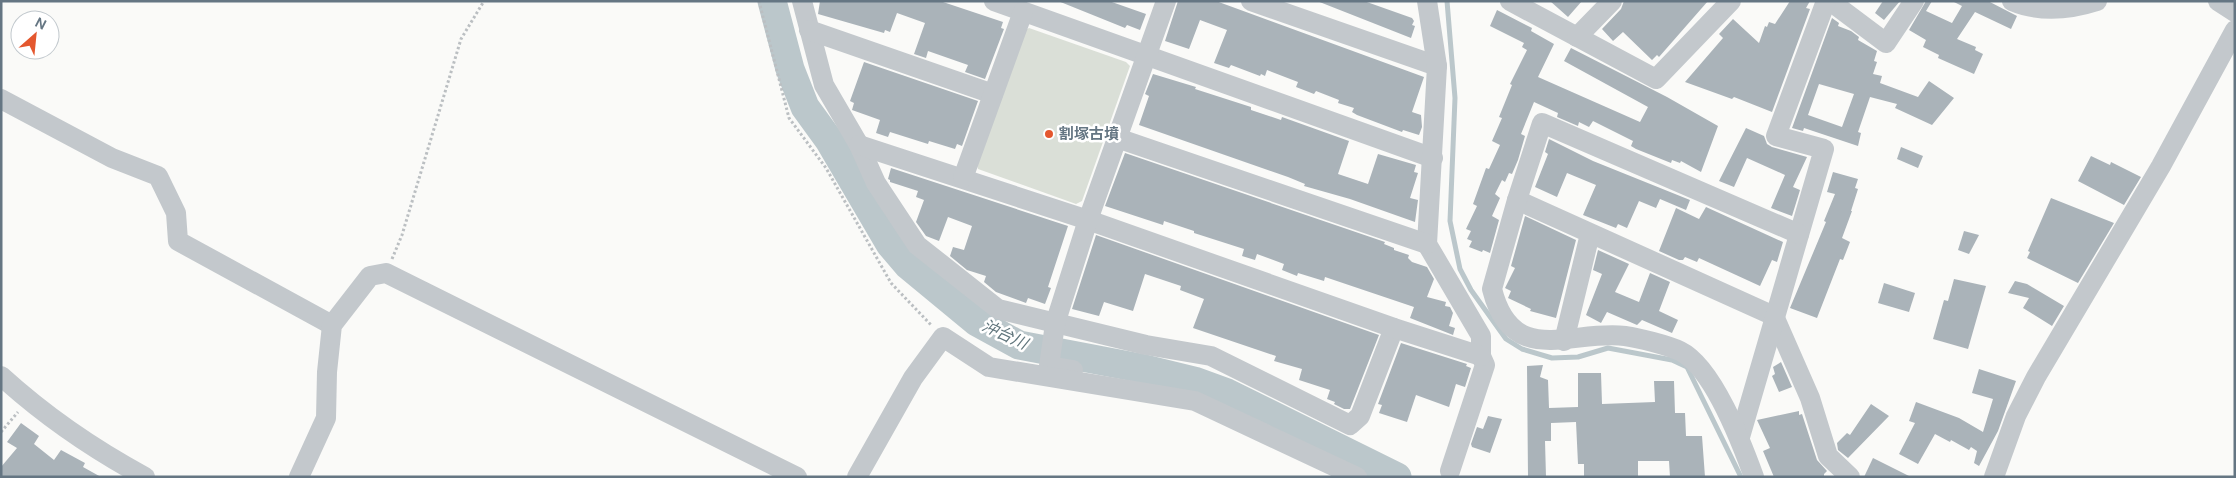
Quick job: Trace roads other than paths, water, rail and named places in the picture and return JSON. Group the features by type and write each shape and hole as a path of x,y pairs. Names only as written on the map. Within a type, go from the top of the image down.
{"street":[{"path":"802,1 824,86 859,145 876,183 917,245 998,309 1055,330 1211,356 1350,425 1360,416 1394,328"},
{"path":"994,1 1433,158"},
{"path":"1166,1 1088,220 1055,330 1049,366 1121,377 1195,401 1357,477"},
{"path":"1251,1 1437,66"},
{"path":"1427,1 1437,66 1427,244 1481,336 1481,356 1485,365 1450,471"},
{"path":"1510,1 1656,79 1731,1"},
{"path":"1577,37 1612,1"},
{"path":"1740,437 1824,149 1776,136 1828,1 1886,43 1914,1"},
{"path":"2012,1 2029,8 2050,10 2098,1"},
{"path":"2218,1 2235,12"},
{"path":"963,178 1023,12"},
{"path":"809,30 993,94"},
{"path":"1994,477 2016,416 2036,377 2161,166 2235,30"},
{"path":"1,99 112,158 158,176 176,213 178,241 332,325"},
{"path":"1754,477 1740,437 1702,368 1681,351 1625,336 1600,336 1564,341 1534,339 1516,331 1506,320 1496,304 1492,290 1517,200 1542,123 1799,234"},
{"path":"1117,138 1427,244"},
{"path":"859,145 1088,220 1394,328 1481,356"},
{"path":"1517,200 1774,316 1810,398 1828,456 1850,477"},
{"path":"1564,341 1590,234"},
{"path":"299,477 326,418 327,372 332,325 370,276 386,273 797,477"},
{"path":"1481,336 1506,320"},
{"path":"857,477 913,378 943,337 989,366 1195,401"},
{"path":"1,376 28,400 78,437 145,477"}],"waterway":[{"name":"沖台川","path":"772,1 790,69 805,107 829,140 890,244 908,265 977,322 1019,345 1145,369 1194,381 1227,393 1397,477"},
{"path":"1447,1 1455,98 1450,221 1460,269 1471,290 1506,339 1522,349 1552,358 1578,357 1608,348 1672,360 1687,367 1741,477"}],"place":[{"name":"割塚古墳","path":"1049,134"}]}
